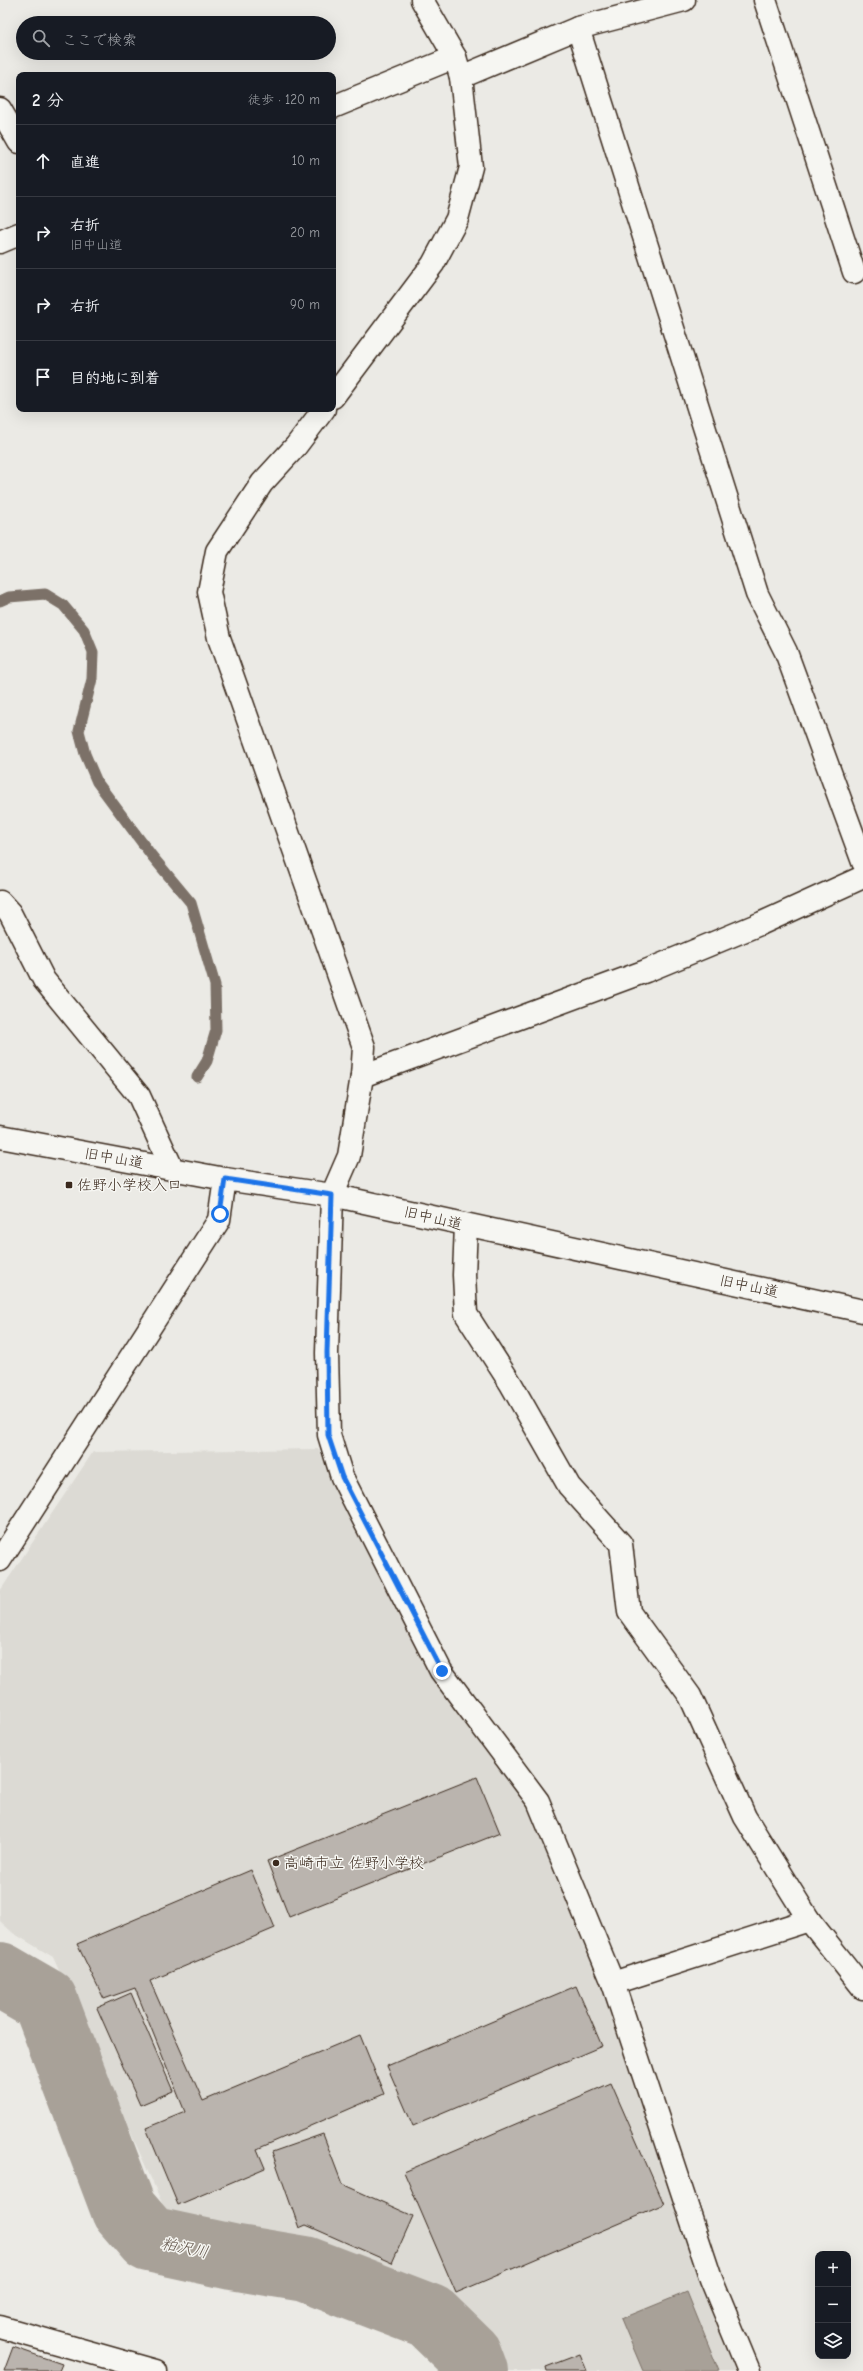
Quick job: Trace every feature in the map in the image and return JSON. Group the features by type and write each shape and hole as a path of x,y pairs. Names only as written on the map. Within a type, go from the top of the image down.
{"street":[{"path":"336,393 433,264 457,219 471,167 458,67 422,0"},
{"path":"336,106 578,28 684,0"},
{"path":"765,0 854,272"},
{"path":"578,28 757,594 786,652 863,862"},
{"path":"0,109 16,137"},
{"path":"0,242 16,235"},
{"path":"322,412 296,446 262,483 217,551 209,592 218,638 364,1047 362,1076 349,1156 332,1195 327,1352 328,1435 342,1477 442,1671 538,1801 613,1983 711,2279 749,2371"},
{"path":"362,1076 646,971 762,923 863,877"},
{"path":"0,902 10,913 44,980 140,1096 172,1168"},
{"name":"旧中山道","path":"0,1137 225,1179 332,1195 863,1311"},
{"path":"0,1560 219,1220 225,1179"},
{"path":"466,1225 464,1275 466,1314 511,1384 569,1486 621,1544 630,1612 690,1696 745,1818 809,1920 863,1988"},
{"path":"613,1983 809,1920"},
{"path":"0,2327 156,2371"}],"shaded area":[{"name":"高崎市立 佐野小学校","path":"319,1449 332,1480 436,1676 526,1804 607,1991 700,2281 739,2371 501,2371 497,2357 477,2326 432,2302 312,2258 173,2228 53,1957 13,1933 0,1921 0,1591 93,1452"},
{"path":"687,2292 719,2371 643,2371 621,2319"}],"building":[{"path":"477,1777 500,1833 289,1917 267,1861"},
{"path":"251,1870 275,1928 150,1981 203,2101 360,2035 384,2094 257,2149 265,2168 178,2205 146,2128 185,2112 135,1988 104,1999 77,1944"},
{"path":"576,1986 602,2046 413,2126 387,2066"},
{"path":"131,1993 173,2091 140,2105 97,2008"},
{"path":"611,2083 664,2204 456,2293 404,2172"},
{"path":"323,2134 342,2184 413,2216 392,2263 306,2225 299,2228 272,2152"},
{"path":"13,2347 62,2364 59,2371 4,2371"},
{"path":"580,2354 587,2371 547,2371 546,2367"}],"waterway":[{"path":"0,601 9,597 45,594 63,605 84,630 93,652 92,679 79,731 85,754 97,782 152,856 191,903 215,985 216,1030 207,1061 197,1077"},
{"name":"粕沢川","path":"0,1975 45,2001 124,2210 149,2239 232,2257 305,2269 430,2317 469,2355 475,2371"}],"place":[{"name":"佐野小学校入口","path":"69,1185"},
{"name":"高崎市立 佐野小学校","path":"276,1863"}],"route":[{"path":"220,1214 225,1179 332,1195 327,1352 328,1435 342,1477 442,1671"}]}
